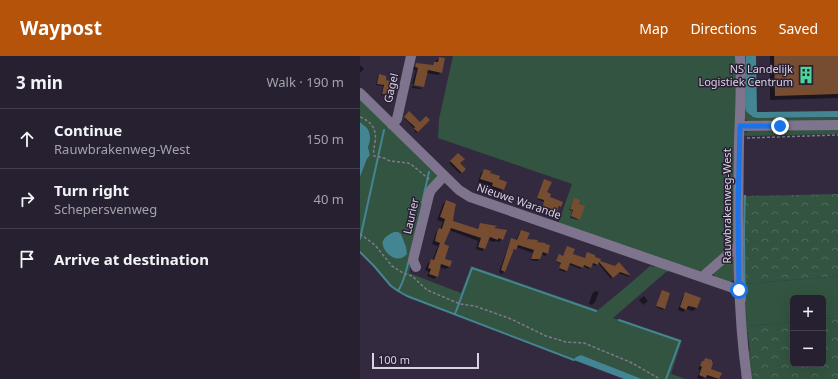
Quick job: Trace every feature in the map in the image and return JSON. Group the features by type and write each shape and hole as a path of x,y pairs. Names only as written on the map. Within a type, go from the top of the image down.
{"street":[{"name":"Gagel","path":"392,125 397,119 411,56"},
{"name":"Rauwbrakenweg-West","path":"740,56 739,290 743,353 747,379"},
{"name":"Nieuwe Warande","path":"360,93 444,176 459,190 470,197 739,290"},
{"path":"740,126 838,125"},
{"name":"Laurier","path":"416,267 413,260 429,195 431,190 444,176"},
{"path":"702,277 739,244"}],"path":[{"path":"360,118 367,120 373,126 375,134 373,151 374,156 408,163 429,179"},
{"path":"739,138 838,135"},
{"path":"360,234 375,245 392,266 403,273 412,276 427,290 460,304 475,306 511,319 546,336 566,342 584,343 630,362 660,379"}],"green space":[{"path":"453,56 739,56 734,244 704,269 695,271 558,224 572,184 438,138 439,119"},
{"path":"743,56 746,56 745,106 751,116 757,118 838,117 838,121 747,121 743,117"},
{"path":"360,98 439,175 427,192 409,273 461,293 471,266 598,310 650,266 654,267 657,264 669,269 668,272 666,272 613,318 682,340 671,374 686,379 642,379 581,355 574,359 404,295 392,288 360,252 360,177 370,155 368,147 370,134 368,129 360,122"},
{"path":"838,129 838,134 744,135 748,131"},
{"path":"838,194 838,276 746,284 746,196"},
{"path":"740,195 744,195 743,232 746,301 746,284 838,276 838,318 826,319 826,295 790,295 790,322 747,326 746,306 748,351 750,351 753,379 749,379 745,345"},
{"path":"735,253 737,279 729,282 715,277 713,273"},
{"path":"838,318 838,379 753,379 747,326 790,322 790,367 826,367 826,319"}],"shaded area":[{"path":"746,56 756,56 757,112 838,111 838,117 753,117 746,111 745,106"},
{"path":"360,122 368,129 370,134 368,147 370,155 360,177"},
{"path":"744,195 746,195 746,301 744,302 743,232"},
{"path":"394,232 401,234 406,247 407,254 403,258 394,258 386,252 384,248 384,239"},
{"path":"581,355 642,379 624,379 574,360 576,357"}],"building":[{"name":"NS Landelijk Logistiek Centrum","path":"774,56 838,56 838,94 775,96"},
{"path":"439,57 445,58 442,73 428,70 424,87 414,85 418,68 415,67 416,63 433,65 434,62 438,62"},
{"path":"379,74 386,76 386,80 393,82 390,96 382,94 384,85 377,84"},
{"path":"409,111 420,122 426,116 430,120 418,132 414,129 415,127 404,117"},
{"path":"458,153 465,159 460,163 466,169 462,173 450,161"},
{"path":"484,169 491,171 490,173 500,176 499,179 507,182 504,190 492,186 493,183 480,179"},
{"path":"544,179 552,182 547,192 551,194 550,197 563,202 557,211 543,206 544,200 537,198"},
{"path":"574,198 580,200 579,204 585,206 580,220 571,216 573,210 570,209"},
{"path":"446,200 456,204 453,221 478,229 480,223 497,226 494,228 507,230 503,240 490,237 485,249 478,247 481,238 451,228 444,244 449,246 445,259 452,261 450,267 441,264 438,277 429,274 431,269 428,268 431,259 434,260 440,243 435,241 437,232 439,228 442,229 445,219 440,217"},
{"path":"521,230 530,233 527,239 538,240 537,242 550,245 548,254 543,252 540,259 531,259 534,250 518,245 516,250 514,249 505,272 501,270 511,238 517,240"},
{"path":"567,246 575,249 573,254 585,258 587,252 601,259 600,261 615,266 619,262 631,276 620,272 613,278 599,262 598,265 593,263 591,268 584,265 583,268 570,263 567,271 559,268 561,263 556,261 559,254 563,256"},
{"path":"662,290 670,293 665,309 656,306"},
{"path":"685,292 701,298 697,308 688,306 686,310 680,307"},
{"path":"705,358 712,360 713,363 711,369 722,373 719,379 707,375 706,378 699,375 702,367 700,366"}],"waterway":[{"path":"360,239 384,130"},
{"path":"422,203 429,172"},
{"path":"360,252 391,286 398,291 409,260"},
{"path":"455,314 472,268 596,311"},
{"path":"398,291 407,296 574,360"},
{"path":"619,320 680,341 666,379"}],"place":[{"name":"NS Landelijk Logistiek Centrum","path":"806,75"}],"route":[{"path":"739,290 738,208 740,126 780,126"}]}
